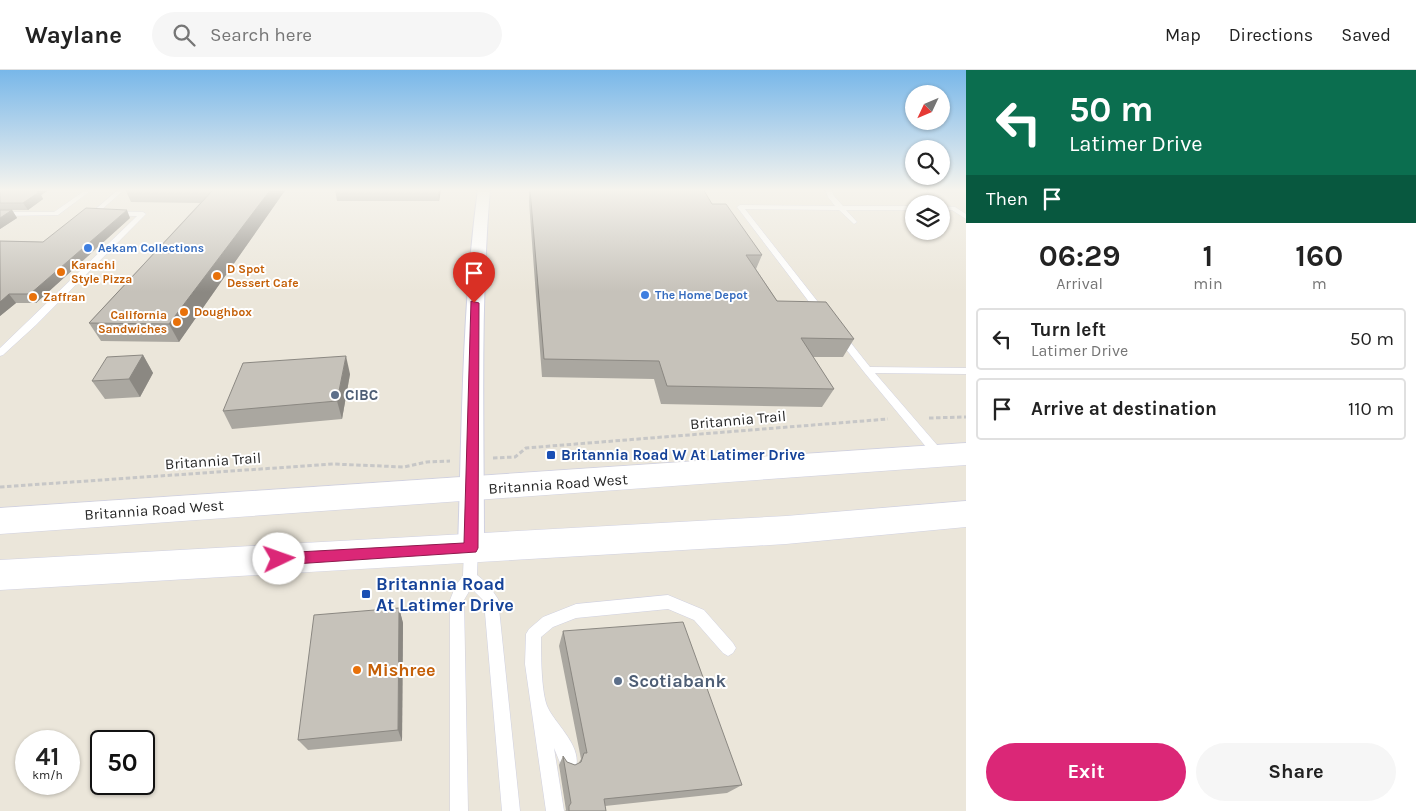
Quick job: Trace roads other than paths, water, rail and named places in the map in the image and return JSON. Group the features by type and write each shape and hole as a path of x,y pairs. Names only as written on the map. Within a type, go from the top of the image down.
{"main road":[{"name":"Britannia Road West","path":"0,521 471,490 953,455"},
{"path":"0,575 470,563 786,530 966,514"}],"street":[{"path":"470,563 474,303 480,224"}],"lane":[{"path":"0,353 133,224"},
{"path":"753,224 867,370 907,418 953,455"},
{"path":"867,370 966,371"},
{"path":"459,811 458,600 470,563"},
{"path":"470,563 491,599 511,811"},
{"path":"555,811 533,664 534,634 548,622 576,612 668,602 699,615 728,648"},
{"path":"540,710 566,751 569,764"}],"place":[{"name":"Aekam Collections","path":"88,248"},
{"name":"Karachi Style Pizza","path":"61,272"},
{"name":"D Spot Dessert Cafe","path":"217,276"},
{"name":"The Home Depot","path":"645,295"},
{"name":"Zaffran","path":"33,297"},
{"name":"Doughbox","path":"184,312"},
{"name":"California Sandwiches","path":"177,322"},
{"name":"CIBC","path":"335,395"},
{"name":"Britannia Road W At Latimer Drive","path":"551,455"},
{"name":"Britannia Road At Latimer Drive","path":"366,594"},
{"name":"Mishree","path":"357,670"},
{"name":"Scotiabank","path":"618,681"}]}
